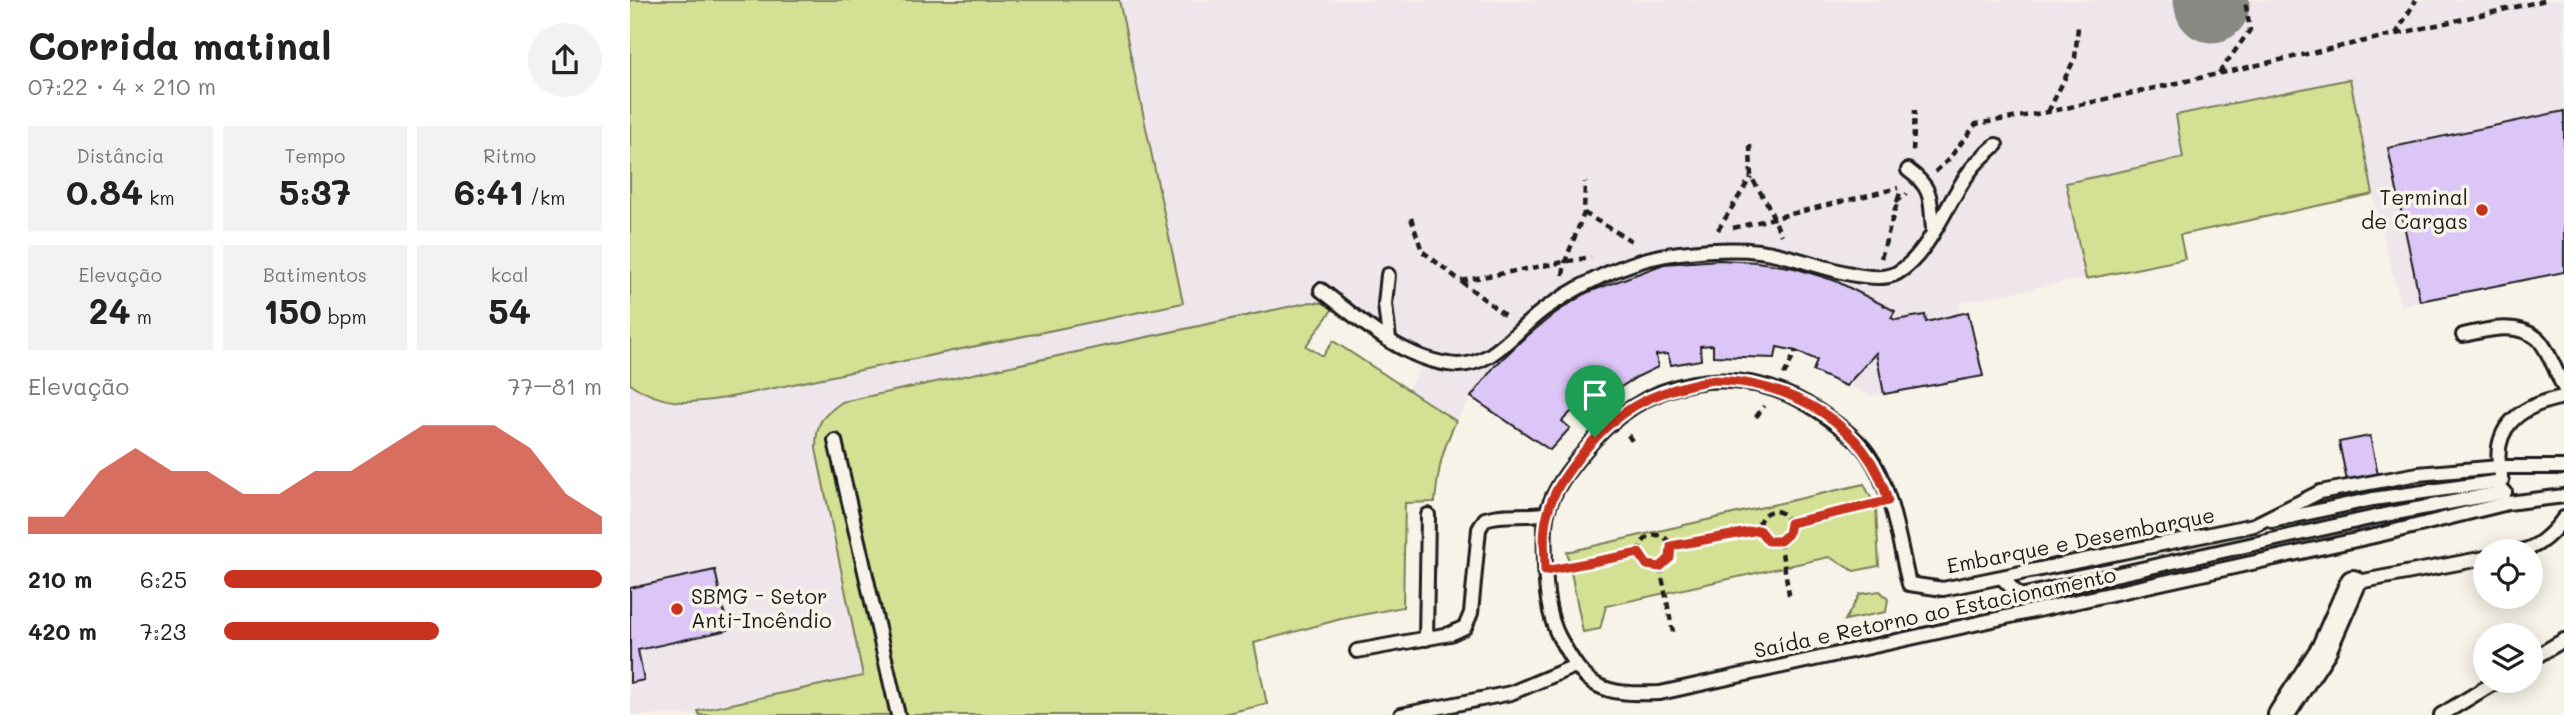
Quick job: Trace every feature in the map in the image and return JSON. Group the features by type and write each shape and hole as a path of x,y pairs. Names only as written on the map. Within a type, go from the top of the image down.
{"street":[{"path":"2281,715 2324,649 2353,583"}],"lane":[{"path":"1321,290 1359,320 1402,348 1432,361 1465,365 1489,357 1520,328 1559,300 1600,277 1656,257 1677,253 1756,250 1791,256 1864,278 1885,278 1899,272 1914,260 1969,171 1996,145"},
{"path":"1908,170 1925,182 1930,198 1933,231"},
{"path":"1388,275 1385,321 1389,339"},
{"path":"2463,335 2498,328 2519,330 2539,340 2564,388"},
{"name":"Embarque e Desembarque","path":"1566,474 1595,437 1640,402 1661,391 1712,380 1738,380 1776,388 1806,402 1839,425 1867,453 1882,480 1909,584 1944,589 2372,499 2505,492"},
{"path":"2564,397 2544,401 2523,411 2507,426 2497,447 2505,492 2564,496"},
{"path":"835,441 898,715"},
{"name":"Embarque e Desembarque","path":"2254,525 2320,492 2418,474 2499,467 2564,467"},
{"name":"Saída e Retorno ao Estacionamento","path":"1566,474 1555,491 1544,530 1545,571 1553,624 1575,666 1588,681 1612,691 1634,694 1660,693 2379,535 2505,492"},
{"name":"Saída e Retorno ao Estacionamento","path":"2002,578 2020,596 2375,517 2505,492"},
{"path":"1357,651 1450,634 1465,627 1471,613 1479,529 1485,519 1496,515 1532,516 1547,513"},
{"path":"1426,639 1428,515"},
{"path":"2560,523 2564,540"},
{"path":"2543,541 2560,523"},
{"path":"2353,583 2473,560"},
{"path":"2020,596 2033,611"},
{"path":"2543,652 2564,639"},
{"path":"1401,715 1511,693 1575,666"},
{"path":"2441,715 2477,693"}],"path":[{"path":"2219,74 2250,30 2245,0"},
{"path":"2396,34 2416,0"},
{"path":"1896,202 1925,182 1948,160 1976,124 2048,112 2546,0"},
{"path":"2048,112 2076,58 2078,27"},
{"path":"1876,278 1896,202 1915,145 1915,110"},
{"path":"1750,145 1751,177 1767,203 1791,256"},
{"path":"1717,231 1751,177"},
{"path":"1559,300 1565,262 1584,213 1584,182"},
{"path":"1584,213 1656,257"},
{"path":"1411,218 1422,251 1520,328"},
{"path":"1790,523 1888,501"},
{"path":"1772,511 1783,513 1790,523 1788,534 1780,541 1768,541 1759,530 1762,517 1772,511"},
{"path":"1671,546 1759,530"},
{"path":"1653,534 1666,538 1671,546 1670,558 1660,567 1647,565 1639,553 1642,541 1653,534"},
{"path":"1780,541 1790,600"},
{"path":"1545,571 1639,553"},
{"path":"1660,567 1673,632"}],"shaded area":[{"path":"630,0 2564,0 2564,272 2401,306 2373,194 2180,235 2185,259 1959,303 1960,312 1968,312 1983,376 1872,396 1813,371 1817,360 1778,347 1775,358 1714,356 1713,345 1700,346 1701,360 1671,365 1668,354 1657,355 1658,367 1611,393 1605,384 1584,399 1563,421 1570,428 1550,450 1471,398 1456,421 1407,390 1420,370 1334,308 1311,302 871,396 824,415 816,429 816,449 863,677 699,710 699,715 630,715"}],"green space":[{"path":"630,0 1119,0 1183,303 726,398 676,402 642,391 630,384"},
{"path":"2350,79 2373,194 2180,235 2185,259 2086,279 2066,183 2183,158 2176,115"},
{"path":"1311,302 1334,307 1306,346 1323,356 1333,341 1456,421 1441,460 1435,502 1405,503 1403,607 1341,619 1254,643 1267,704 1219,715 699,715 698,711 863,676 816,449 821,421 842,402"},
{"path":"1864,484 1876,508 1879,566 1854,571 1829,557 1606,606 1600,629 1583,632 1567,552"},
{"path":"1880,591 1888,599 1886,612 1845,620 1860,594"}],"building":[{"name":"Terminal de Cargas","path":"2564,111 2564,272 2420,301 2388,148"},
{"path":"1719,260 1794,268 1836,281 1895,311 1891,318 1896,320 1925,315 1926,322 1968,312 1983,376 1884,394 1876,353 1846,386 1813,371 1817,360 1796,351 1777,347 1775,358 1713,356 1713,345 1700,346 1701,360 1671,365 1668,354 1656,355 1658,367 1611,393 1606,383 1584,399 1562,421 1570,428 1550,450 1471,397 1494,367 1521,341 1554,314 1586,293 1664,264"},
{"path":"2370,436 2391,538 2360,544 2339,442"},
{"name":"SBMG - Setor Anti-Incêndio","path":"715,570 728,630 638,650 644,680 630,683 630,588"}],"taxiway":[{"path":"2211,0 2212,5"}],"place":[{"name":"Terminal de Cargas","path":"2482,210"},
{"name":"SBMG - Setor Anti-Incêndio","path":"677,609"}],"route":[{"path":"1712,380 1738,380 1776,388 1806,402 1839,425 1867,453 1882,480 1888,501 1790,523 1788,534 1780,541 1768,541 1759,530 1671,546 1670,558 1660,567 1647,565 1639,553 1545,571 1544,530 1555,491 1595,437 1614,420 1661,391 1712,380"}]}
